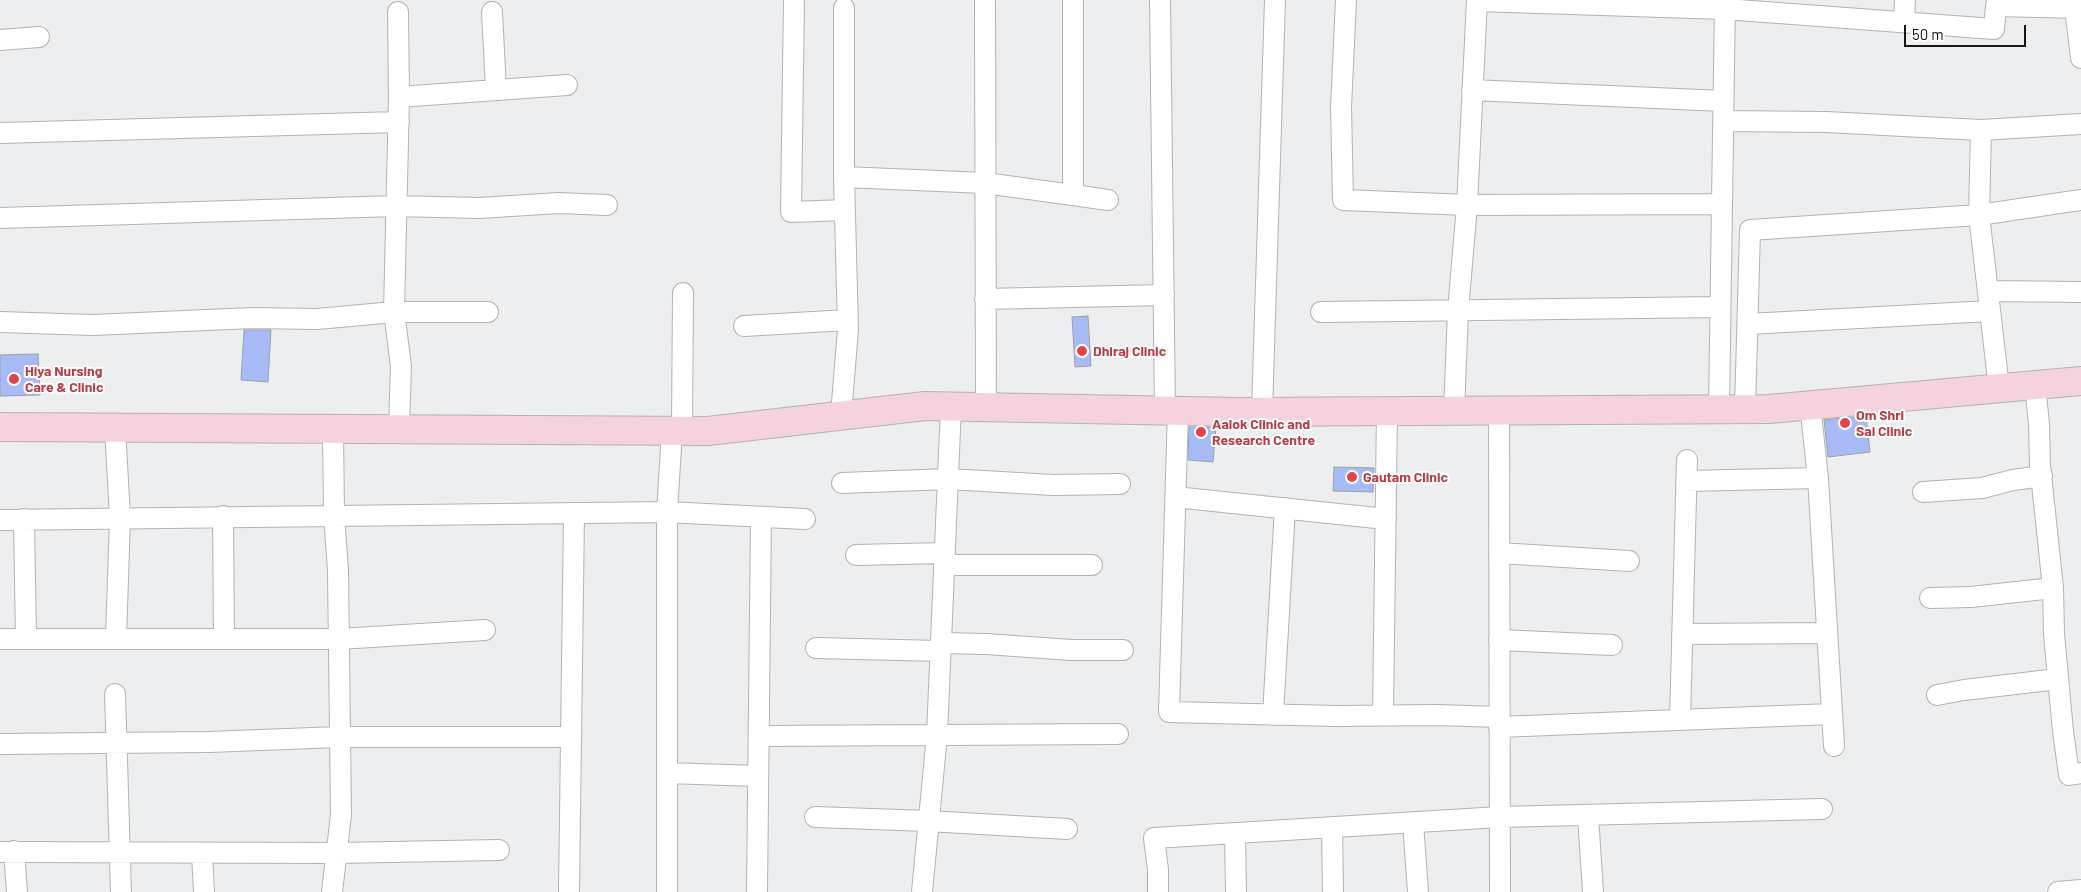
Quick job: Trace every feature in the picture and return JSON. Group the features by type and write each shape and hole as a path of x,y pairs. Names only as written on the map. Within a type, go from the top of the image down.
{"street":[{"path":"794,0 791,212 844,210"},
{"path":"985,0 986,407"},
{"path":"1073,0 1074,194"},
{"path":"1160,0 1164,294 1172,410 1175,497 1169,712 1273,715 1383,715 1499,722 1680,720 1831,714"},
{"path":"1262,411 1275,0"},
{"path":"1346,0 1341,107 1342,200 1467,205 1722,204"},
{"path":"1454,410 1458,311 1467,205 1477,0 1725,5 1994,29 1996,3 2078,8 2081,58"},
{"path":"1904,22 1905,0"},
{"path":"1725,5 1720,307 1732,409"},
{"path":"841,416 848,320 844,210 844,8"},
{"path":"398,12 399,122 394,312 401,366 399,429"},
{"path":"492,12 496,90"},
{"path":"0,40 38,37"},
{"path":"399,97 567,85"},
{"path":"1472,90 1723,101"},
{"path":"1723,121 1826,122 1981,130 2081,124"},
{"path":"0,133 399,122"},
{"path":"1981,130 1980,215 1999,388"},
{"path":"844,177 986,183 1108,200"},
{"path":"1732,409 1748,324 1750,230 1980,215 2081,200"},
{"path":"0,218 396,206 480,208 559,203 607,205"},
{"path":"1988,291 2081,292"},
{"path":"667,892 667,512 677,431 683,293"},
{"path":"985,299 1164,294"},
{"path":"1321,312 1720,307"},
{"path":"1748,324 1990,311"},
{"path":"0,322 93,325 252,318 317,319 394,312 488,312"},
{"path":"744,326 848,320"},
{"path":"0,427 708,431 926,406 1262,411 1732,409 1810,405 2081,381"},
{"path":"2035,385 2053,588 2054,634 2069,775 2081,774"},
{"path":"1810,405 1818,478 1834,746"},
{"path":"922,892 937,735 950,406"},
{"path":"1499,410 1500,892"},
{"path":"1383,715 1387,411"},
{"path":"115,428 120,517 116,639"},
{"path":"332,892 341,815 339,639 333,429"},
{"path":"1680,720 1687,460"},
{"path":"1923,492 1982,488 2013,480 2042,476"},
{"path":"1686,481 1818,478"},
{"path":"842,483 948,479 1053,484 1120,484"},
{"path":"1175,497 1386,519"},
{"path":"1273,715 1285,508"},
{"path":"0,520 120,517 667,512 805,519"},
{"path":"569,892 574,513"},
{"path":"223,516 224,639"},
{"path":"757,892 760,517"},
{"path":"24,519 26,639"},
{"path":"1499,553 1628,561"},
{"path":"856,554 1092,565"},
{"path":"1930,598 1971,597 2053,588"},
{"path":"0,639 339,639 485,630"},
{"path":"1682,634 1827,633"},
{"path":"1499,640 1612,645"},
{"path":"816,648 940,647 986,644 1071,650 1123,650"},
{"path":"1937,695 2058,679"},
{"path":"115,694 120,892"},
{"path":"759,736 1118,734"},
{"path":"0,744 209,742 339,737 571,737"},
{"path":"667,773 758,776"},
{"path":"1158,892 1158,870 1154,838 1500,817 1822,809"},
{"path":"1588,816 1593,892"},
{"path":"815,817 1067,829"},
{"path":"1413,822 1418,892"},
{"path":"1332,827 1333,892"},
{"path":"1236,833 1236,892"},
{"path":"17,892 7,852 202,854 498,850"},
{"path":"202,854 204,892"},
{"path":"2058,892 2081,890"}],"building":[{"path":"1088,316 1091,366 1075,367 1072,317"},
{"path":"244,330 271,330 268,382 241,380"},
{"path":"38,354 40,395 0,396 0,355"},
{"path":"1866,416 1870,452 1828,457 1824,420"},
{"path":"1189,427 1216,427 1213,462 1188,460"},
{"path":"1334,467 1374,468 1373,492 1333,491"}],"place":[{"name":"Dhiraj Clinic","path":"1082,351"},
{"name":"Hiya Nursing Care & Clinic","path":"14,379"},
{"name":"Om Shri Sai Clinic","path":"1845,423"},
{"name":"Aalok Clinic and Research Centre","path":"1201,432"},
{"name":"Gautam Clinic","path":"1352,477"}]}
